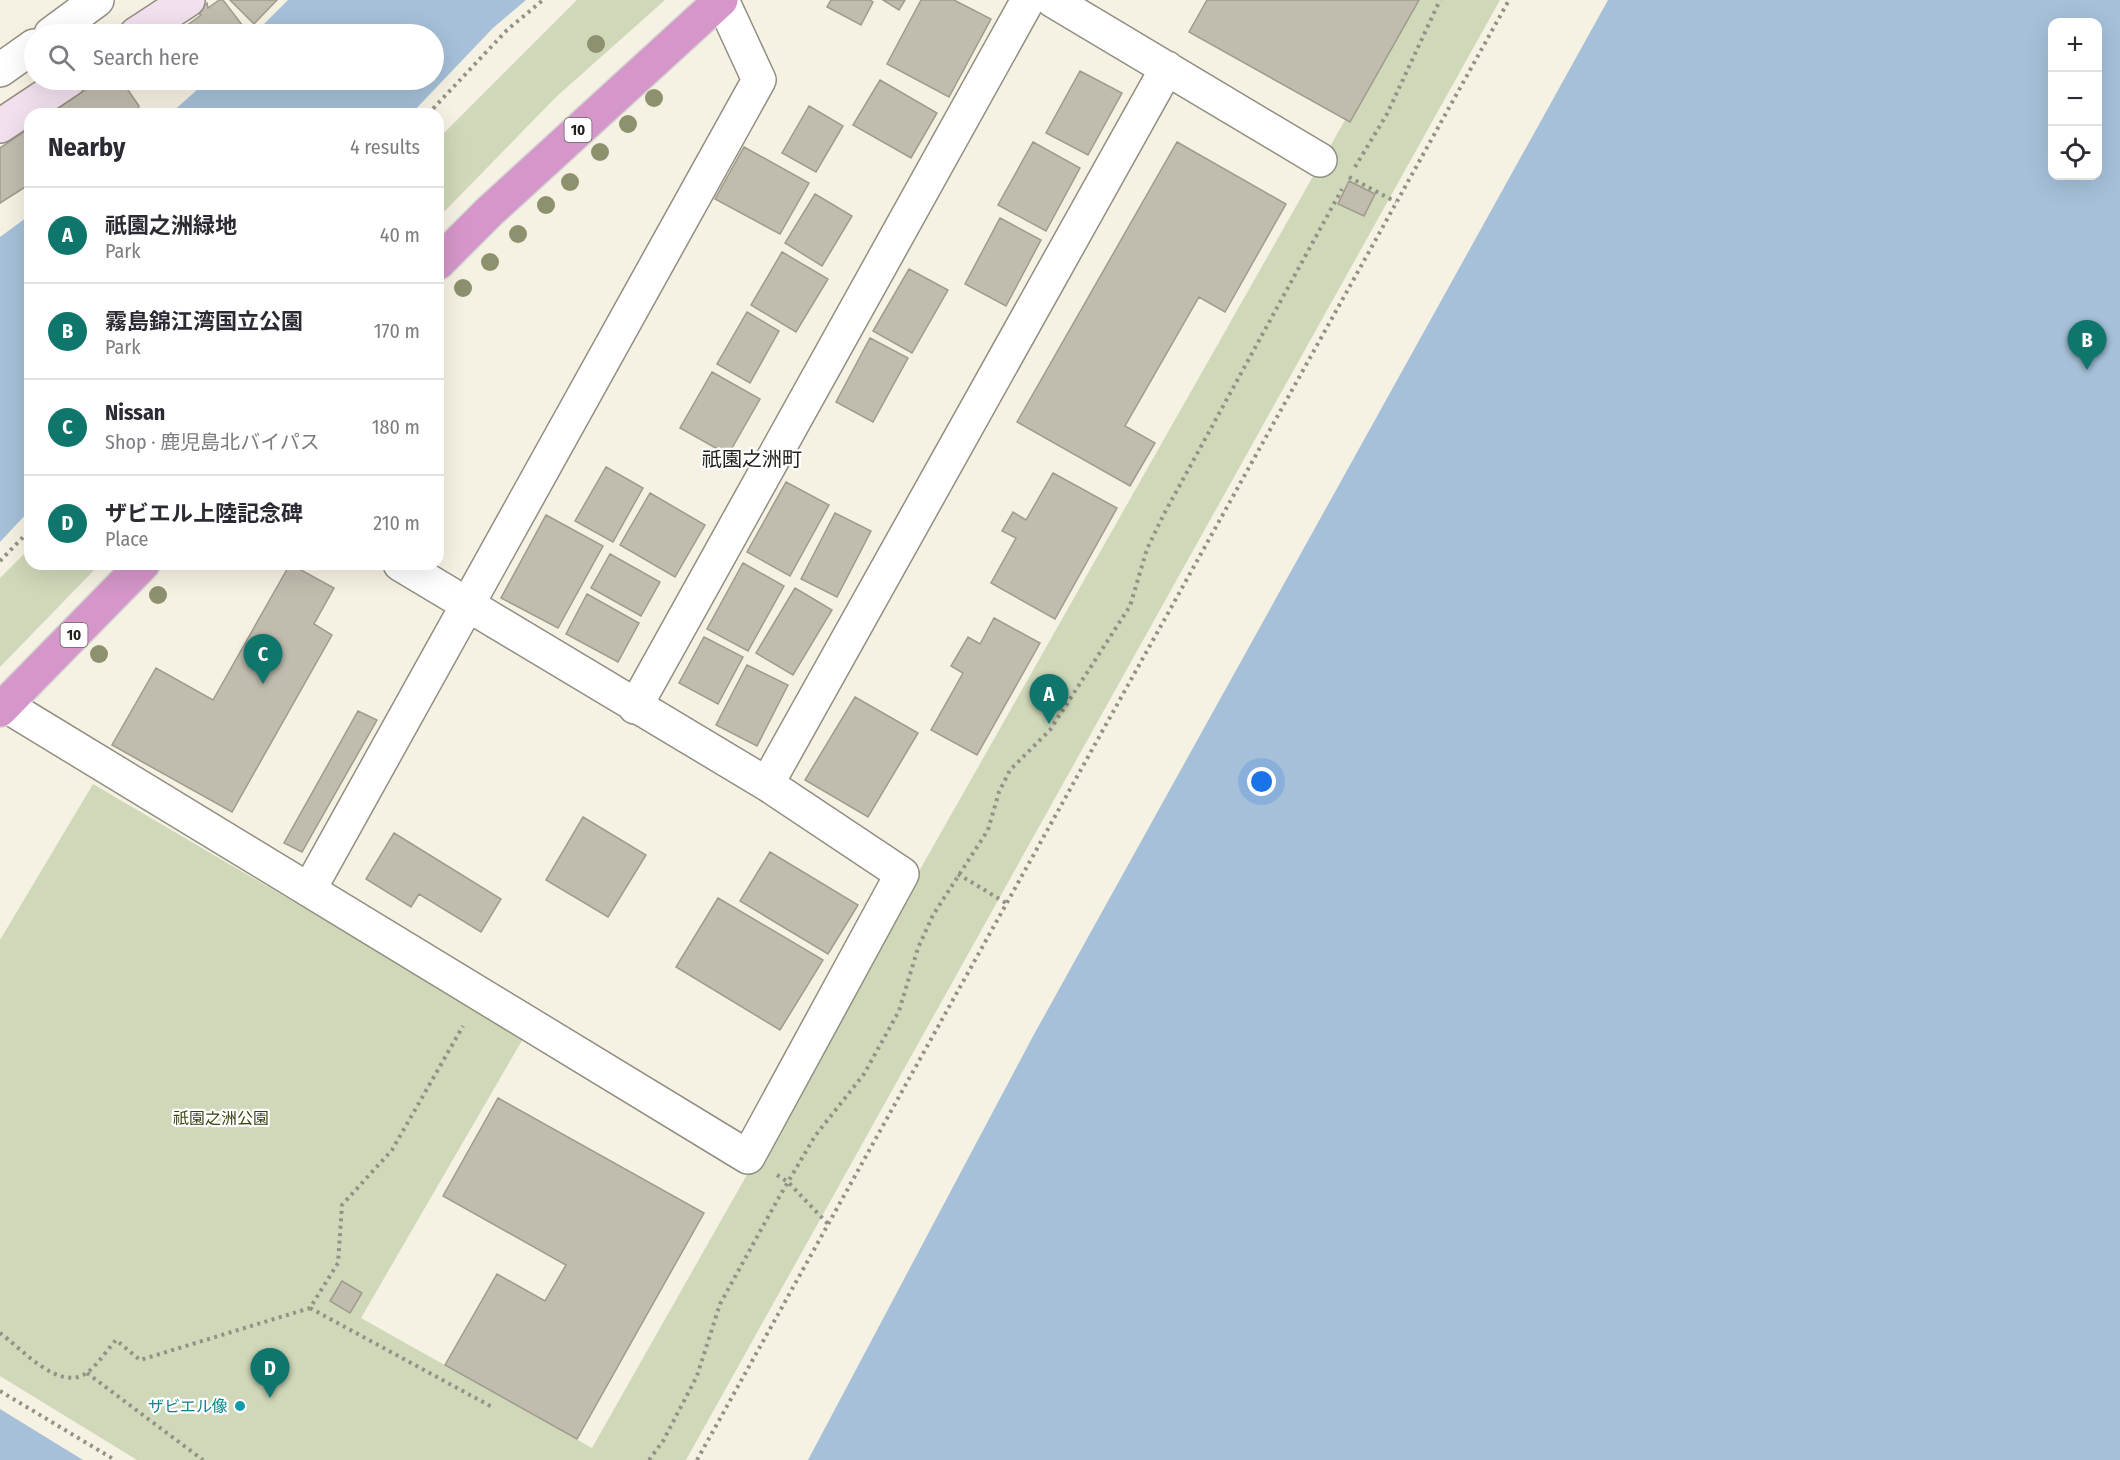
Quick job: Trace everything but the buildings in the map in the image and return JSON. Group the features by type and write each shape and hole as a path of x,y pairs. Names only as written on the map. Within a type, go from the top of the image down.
{"highway":[{"name":"10","path":"444,257 489,212 721,0"},
{"name":"10","path":"3,708 137,570"}],"street":[{"path":"65,24 98,0"},
{"path":"151,24 188,0"},
{"path":"309,890 759,80 721,0"},
{"path":"635,707 1028,0"},
{"path":"1052,0 1320,160"},
{"path":"0,70 24,53"},
{"path":"767,784 1167,68"},
{"path":"27,108 54,90"},
{"path":"0,126 24,110"},
{"path":"3,708 309,890 748,1157 902,874 767,784 465,606 409,570"}],"path":[{"path":"434,108 507,30 543,0"},
{"path":"648,1460 663,1441 697,1376 720,1304 788,1182 815,1136 864,1074 887,1032 898,1011 923,937 958,874 988,830 999,792 1010,770 1050,729 1130,606 1147,549 1164,514 1349,177 1387,114 1440,0"},
{"path":"697,1460 1509,0"},
{"path":"1320,160 1396,202"},
{"path":"0,561 24,536"},
{"path":"958,874 1006,903"},
{"path":"0,1333 35,1364 62,1376 74,1377 87,1373 116,1340 141,1360 310,1308 338,1263 342,1205 392,1150 481,994"},
{"path":"748,1157 788,1182 828,1224"},
{"path":"310,1308 494,1408"},
{"path":"87,1373 203,1460"},
{"path":"0,1391 115,1460"}],"green space":[{"path":"577,0 665,0 556,97 444,212 444,133"},
{"name":"祇園之洲公園","path":"1413,0 1500,0 686,1460 137,1460 0,1376 0,940 93,784 524,1037 361,1318 592,1448"},
{"path":"24,554 24,570 94,570 0,667 0,578"}],"water":[{"path":"288,0 526,0 493,28 444,79 444,24 264,24"},
{"path":"1608,0 2120,0 2120,1460 808,1460 1032,1038"},
{"path":"197,90 434,90 417,108 177,108"},
{"path":"24,219 24,516 0,542 0,237"},
{"path":"0,1409 83,1460 0,1460"}],"place":[{"name":"霧島錦江湾国立公園","path":"2087,370"},
{"name":"Nissan","path":"263,684"},
{"name":"祇園之洲緑地","path":"1049,724"},
{"name":"ザビエル上陸記念碑","path":"270,1398"},
{"name":"ザビエル像","path":"240,1406"}],"district":[{"name":"祇園之洲町","path":"752,459"}]}
